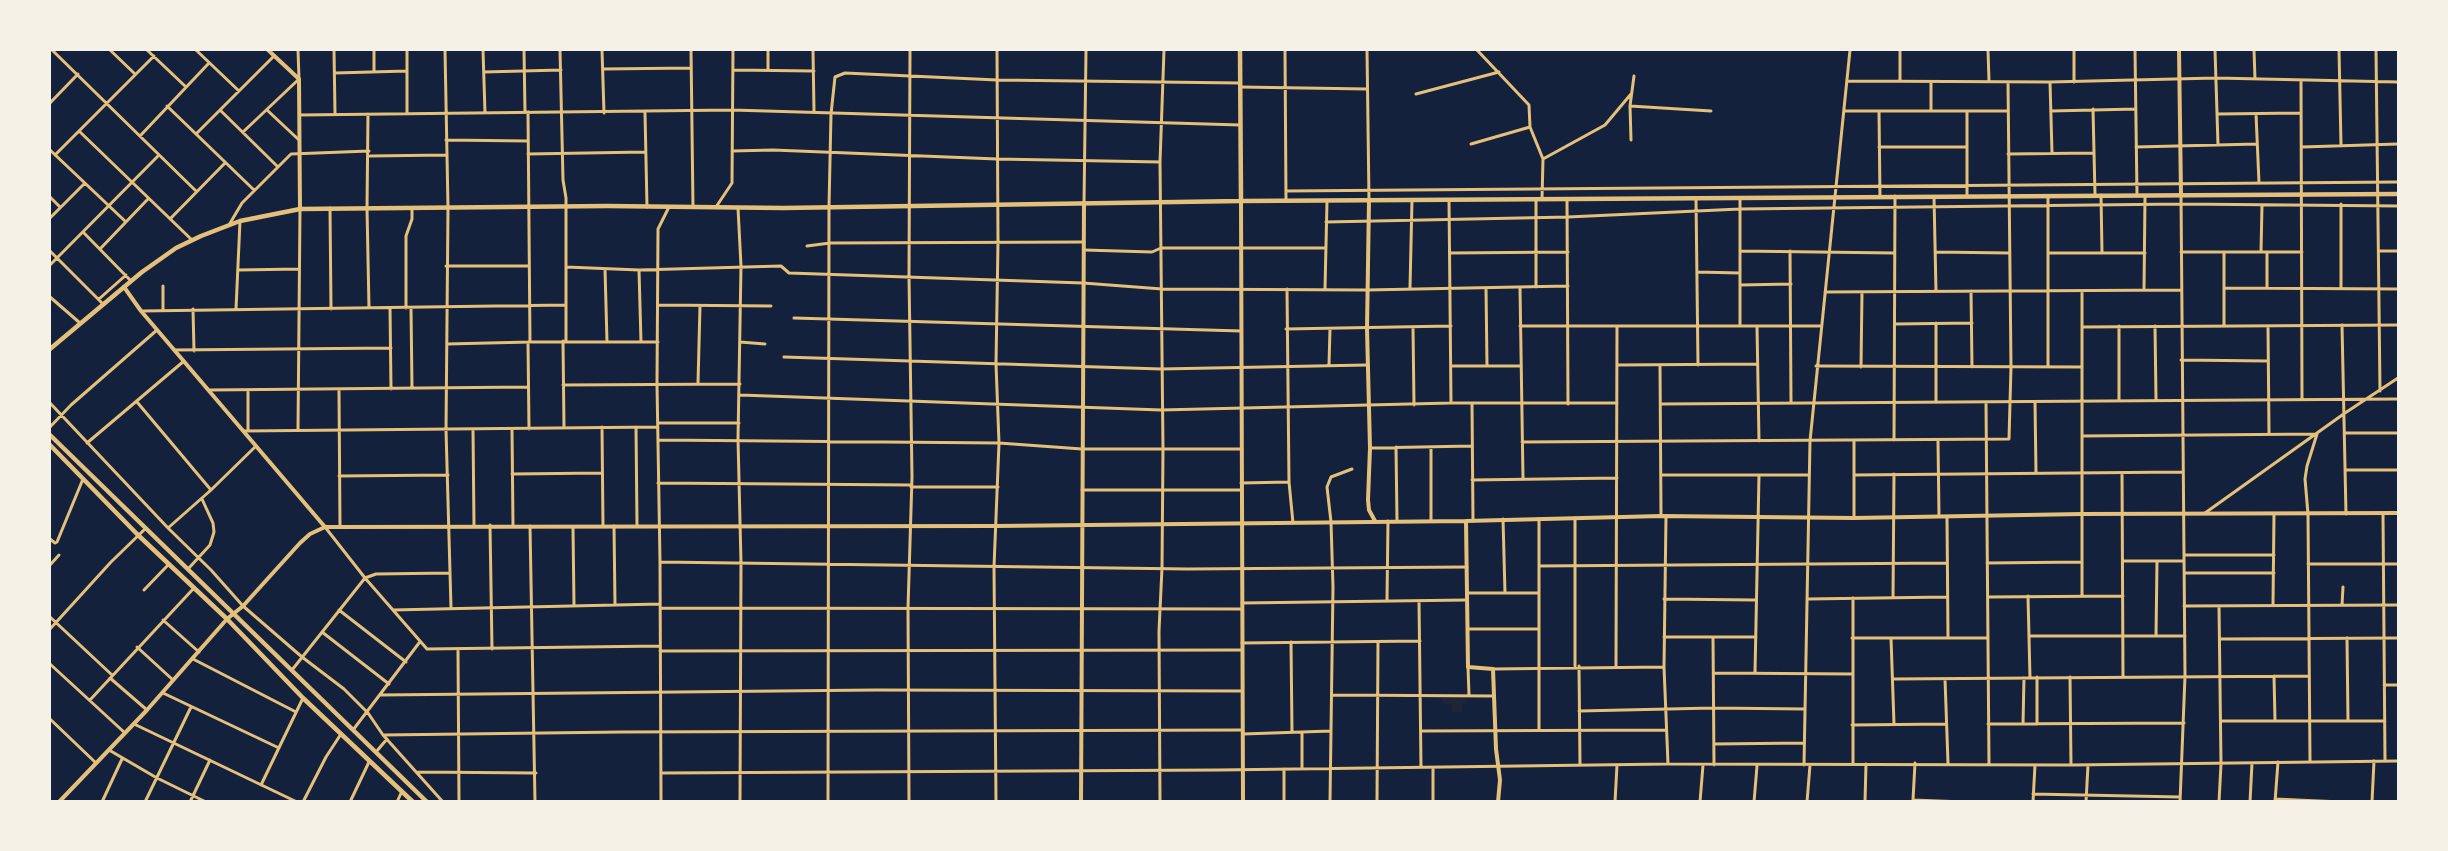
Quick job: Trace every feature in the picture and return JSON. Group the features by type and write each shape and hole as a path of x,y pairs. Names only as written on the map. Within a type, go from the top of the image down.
{"main road":[{"path":"1240,50 1241,201"},
{"path":"50,349 159,259 192,240 240,221 300,209 910,207 1241,201 2398,194"},
{"path":"50,435 427,801"},
{"path":"50,445 138,535 227,619 303,698 412,801"}],"street":[{"path":"52,50 196,191"},
{"path":"110,50 135,74"},
{"path":"147,50 186,87"},
{"path":"195,50 239,91"},
{"path":"268,50 299,79"},
{"path":"298,50 301,142 298,430"},
{"path":"334,50 335,114"},
{"path":"374,50 374,72"},
{"path":"407,50 407,113"},
{"path":"445,50 448,208 446,430 451,608"},
{"path":"483,50 485,113"},
{"path":"524,50 530,207 529,429"},
{"path":"560,50 566,267 564,428"},
{"path":"602,50 604,112"},
{"path":"690,50 693,207"},
{"path":"715,208 732,185 733,50"},
{"path":"768,50 768,70"},
{"path":"813,50 814,112"},
{"path":"909,801 910,50"},
{"path":"996,801 994,567 999,443 996,364 997,50"},
{"path":"1081,801 1086,50"},
{"path":"1160,801 1162,289 1160,162 1164,50"},
{"path":"1285,50 1286,201"},
{"path":"1367,50 1369,510 1375,520"},
{"path":"1477,50 1527,101 1530,127 1543,159 1542,199"},
{"path":"1804,765 1810,441 1850,50"},
{"path":"1900,50 1900,81"},
{"path":"1988,50 1989,81"},
{"path":"2074,50 2074,82"},
{"path":"2135,50 2138,195"},
{"path":"2033,794 2180,799 2185,636 2179,50"},
{"path":"2215,50 2218,145"},
{"path":"2254,50 2255,79"},
{"path":"2339,50 2340,145"},
{"path":"2376,50 2380,391"},
{"path":"55,155 154,56"},
{"path":"196,134 274,56"},
{"path":"140,136 209,63"},
{"path":"603,69 691,68"},
{"path":"484,72 561,70"},
{"path":"733,70 814,71"},
{"path":"335,73 407,71"},
{"path":"1416,94 1499,72"},
{"path":"50,103 78,74"},
{"path":"828,801 829,207 831,114 837,75 1367,89"},
{"path":"1631,140 1630,106 1634,76"},
{"path":"1847,81 2074,82 2216,78 2398,81"},
{"path":"243,132 299,79"},
{"path":"2301,80 2302,400"},
{"path":"1522,442 1987,441 2010,439 2008,81"},
{"path":"1931,82 1931,111"},
{"path":"2050,82 2052,153"},
{"path":"50,94 54,98"},
{"path":"1543,159 1605,125 1631,94"},
{"path":"167,106 254,190"},
{"path":"1630,106 1711,111"},
{"path":"2093,109 2095,185 2101,206 2102,253"},
{"path":"2051,111 2136,109"},
{"path":"220,110 277,166"},
{"path":"267,110 301,142"},
{"path":"300,115 561,111 645,113 732,110 1240,125"},
{"path":"1844,111 2008,111"},
{"path":"1879,111 1880,197"},
{"path":"1966,196 1967,111"},
{"path":"645,113 647,207"},
{"path":"2218,114 2300,113"},
{"path":"368,114 369,308"},
{"path":"2256,114 2259,183"},
{"path":"1471,144 1530,127"},
{"path":"79,130 192,240"},
{"path":"446,140 528,141"},
{"path":"2136,147 2257,144"},
{"path":"2302,147 2398,144"},
{"path":"1879,147 1967,147"},
{"path":"50,150 126,222"},
{"path":"732,151 773,150 1085,162 1160,162"},
{"path":"528,154 645,152"},
{"path":"2008,154 2094,153"},
{"path":"229,225 239,207 291,154 446,155"},
{"path":"50,265 159,155"},
{"path":"170,219 225,163"},
{"path":"1286,191 2398,182"},
{"path":"50,218 85,183"},
{"path":"2144,290 2145,195"},
{"path":"1894,440 1895,196"},
{"path":"1934,196 1936,291"},
{"path":"2048,196 2048,366"},
{"path":"50,197 60,207"},
{"path":"100,249 148,198"},
{"path":"1696,198 1698,365"},
{"path":"1740,198 1740,326"},
{"path":"1536,199 1536,287"},
{"path":"1567,199 1568,404"},
{"path":"1410,288 1412,200"},
{"path":"1449,200 1451,404"},
{"path":"1241,201 1243,801"},
{"path":"1325,289 1327,201"},
{"path":"1326,222 1568,217 1740,209 2181,204 2378,204 2398,206"},
{"path":"2341,204 2341,288"},
{"path":"2261,252 2262,205"},
{"path":"661,801 657,384 658,226 666,216 669,207"},
{"path":"330,208 331,309"},
{"path":"412,208 412,219 406,236 412,388"},
{"path":"738,208 741,266 738,440 741,562 740,801"},
{"path":"237,309 240,221"},
{"path":"83,232 131,281"},
{"path":"807,246 830,243 1084,242"},
{"path":"1084,250 1156,252 1161,248 1325,248"},
{"path":"50,251 103,304"},
{"path":"1740,251 1894,253"},
{"path":"1790,251 1791,402"},
{"path":"2379,251 2398,251"},
{"path":"1450,253 1568,252"},
{"path":"1935,252 2009,253"},
{"path":"2181,252 2302,252"},
{"path":"2224,252 2224,326"},
{"path":"2267,252 2267,288"},
{"path":"2048,253 2145,253"},
{"path":"446,266 529,266"},
{"path":"566,267 639,270 782,266 789,273 1083,283 1162,289 1367,290 1568,286"},
{"path":"238,270 299,269"},
{"path":"605,269 607,342"},
{"path":"639,270 641,342"},
{"path":"1696,272 1740,273"},
{"path":"99,299 126,275"},
{"path":"1740,285 1791,284"},
{"path":"124,286 141,311 246,431 365,578 428,650 533,647 740,651 1242,650"},
{"path":"163,286 163,310"},
{"path":"1486,288 1487,366"},
{"path":"1520,288 1522,478"},
{"path":"2224,288 2398,289"},
{"path":"1287,289 1289,482 1293,523"},
{"path":"1971,291 1972,367"},
{"path":"2082,291 2082,596"},
{"path":"1825,292 2181,291"},
{"path":"1861,367 1862,292"},
{"path":"50,300 80,323"},
{"path":"141,311 566,305"},
{"path":"659,305 771,306"},
{"path":"698,384 700,306"},
{"path":"390,308 391,388"},
{"path":"194,309 194,351"},
{"path":"794,318 1240,331"},
{"path":"1936,323 1936,401"},
{"path":"1895,324 1972,323"},
{"path":"2342,325 2346,514"},
{"path":"2082,327 2398,325"},
{"path":"1286,329 1450,326"},
{"path":"1520,326 1821,326"},
{"path":"1757,326 1759,442"},
{"path":"2119,326 2119,400"},
{"path":"2155,326 2156,400"},
{"path":"2268,326 2269,434"},
{"path":"1413,327 1414,405"},
{"path":"1616,666 1617,327"},
{"path":"1329,365 1330,329"},
{"path":"50,427 59,416 157,330"},
{"path":"446,344 565,341 658,342"},
{"path":"740,342 765,344"},
{"path":"175,350 391,348"},
{"path":"784,357 1161,369 1367,365"},
{"path":"2181,360 2268,361"},
{"path":"87,443 184,361"},
{"path":"1618,365 1757,364"},
{"path":"1660,365 1665,567 1664,667 1668,764"},
{"path":"1451,366 1520,366"},
{"path":"1816,366 2082,367"},
{"path":"2204,514 2398,378"},
{"path":"563,385 740,384"},
{"path":"210,390 248,392 528,387"},
{"path":"339,390 340,527"},
{"path":"246,431 248,392"},
{"path":"740,395 1161,410 1289,406 1617,403"},
{"path":"1661,404 2398,399"},
{"path":"137,402 211,490"},
{"path":"1986,402 1989,764"},
{"path":"2035,402 2036,473"},
{"path":"50,403 59,416 243,606 302,657 344,689 368,713 387,740 443,801"},
{"path":"1472,404 1473,521"},
{"path":"246,431 529,429 739,423"},
{"path":"602,427 603,526"},
{"path":"636,427 637,525"},
{"path":"473,429 474,525"},
{"path":"512,429 513,526"},
{"path":"2345,433 2398,433"},
{"path":"2082,436 2317,434"},
{"path":"2310,762 2307,466 2317,434"},
{"path":"658,440 999,443 1082,449 1242,449"},
{"path":"1854,441 1854,518"},
{"path":"1938,441 1938,516"},
{"path":"168,528 202,499 256,446"},
{"path":"1370,448 1471,446"},
{"path":"1396,447 1397,521"},
{"path":"1431,447 1431,521"},
{"path":"1330,801 1333,602 1328,481 1331,477 1352,469"},
{"path":"2346,470 2398,470"},
{"path":"1854,475 2183,472"},
{"path":"2122,473 2123,676"},
{"path":"512,474 602,474"},
{"path":"1893,598 1894,474"},
{"path":"339,476 448,475"},
{"path":"1755,673 1755,565 1759,475"},
{"path":"1661,476 1809,475"},
{"path":"1472,480 1617,478"},
{"path":"50,538 54,543 57,542 83,479"},
{"path":"1241,483 1289,482"},
{"path":"658,483 998,487"},
{"path":"1082,490 1241,490"},
{"path":"187,569 210,545 214,532 213,523 202,499"},
{"path":"59,801 163,693 227,619 243,606 300,543 310,534 325,527 449,525 995,526 1241,524 1375,520 1473,521 1663,516 1854,518 2082,514 2398,513"},
{"path":"2273,605 2274,514"},
{"path":"2383,514 2385,761"},
{"path":"1947,516 1948,638"},
{"path":"1575,518 1580,765"},
{"path":"1503,519 1505,593"},
{"path":"1539,519 1539,730"},
{"path":"1387,600 1388,521"},
{"path":"1466,521 1470,695"},
{"path":"490,525 492,649"},
{"path":"530,526 535,801"},
{"path":"573,526 574,606"},
{"path":"614,526 615,605"},
{"path":"50,629 145,529"},
{"path":"50,565 59,555"},
{"path":"2184,555 2274,555"},
{"path":"2124,561 2184,561"},
{"path":"2156,636 2157,561"},
{"path":"660,562 1242,569 1467,567"},
{"path":"1987,563 2082,562"},
{"path":"1539,566 1665,567 1947,563"},
{"path":"144,590 169,564"},
{"path":"2308,564 2398,564"},
{"path":"292,670 365,578 376,574 450,573"},
{"path":"2184,573 2274,573"},
{"path":"2342,605 2343,586"},
{"path":"90,700 194,588"},
{"path":"1467,593 1538,593"},
{"path":"1988,597 2123,596"},
{"path":"1808,598 1947,597"},
{"path":"2028,597 2030,678"},
{"path":"1852,598 1853,764"},
{"path":"1664,599 1755,600"},
{"path":"1242,603 1467,600"},
{"path":"1419,601 1421,767"},
{"path":"393,610 615,605 740,609 994,607 1241,609"},
{"path":"2184,606 2398,605"},
{"path":"2219,606 2221,721 2219,801"},
{"path":"339,610 406,662"},
{"path":"50,617 147,710"},
{"path":"163,620 199,652"},
{"path":"1467,629 1538,628"},
{"path":"322,632 389,684"},
{"path":"2029,636 2185,636"},
{"path":"1664,637 1756,637"},
{"path":"1713,637 1714,765"},
{"path":"1852,638 1988,638"},
{"path":"1891,638 1894,724"},
{"path":"2348,638 2348,721"},
{"path":"2220,639 2398,638"},
{"path":"1242,643 1420,641"},
{"path":"1291,642 1292,732"},
{"path":"1377,801 1378,642"},
{"path":"353,730 420,643"},
{"path":"137,647 173,680"},
{"path":"458,650 459,801"},
{"path":"193,659 296,712"},
{"path":"50,664 125,733"},
{"path":"1468,667 1493,669 1577,666 1664,667"},
{"path":"1493,669 1495,731 1500,780 1498,801"},
{"path":"1714,673 1852,674"},
{"path":"2274,676 2275,721"},
{"path":"1893,679 2309,676"},
{"path":"2037,677 2037,724"},
{"path":"2070,677 2072,765"},
{"path":"2023,724 2024,678"},
{"path":"1946,679 1948,763"},
{"path":"2384,685 2398,685"},
{"path":"381,695 1242,691"},
{"path":"163,693 279,748"},
{"path":"1332,695 1494,696"},
{"path":"261,785 303,698"},
{"path":"145,801 191,707"},
{"path":"1579,711 1713,708 1805,709"},
{"path":"50,719 96,763"},
{"path":"2221,721 2385,721"},
{"path":"1988,724 2184,723"},
{"path":"134,724 297,801"},
{"path":"1852,725 1946,724"},
{"path":"1421,731 1666,730"},
{"path":"383,735 741,731 1331,731"},
{"path":"1302,732 1302,769"},
{"path":"303,801 341,734"},
{"path":"376,752 387,740"},
{"path":"1714,744 1804,743"},
{"path":"109,750 157,778 206,801"},
{"path":"102,801 122,759"},
{"path":"190,801 210,760"},
{"path":"2372,801 2374,761"},
{"path":"661,773 1242,770 1668,764 2088,765 2398,761"},
{"path":"350,801 369,762"},
{"path":"2278,762 2275,800 2341,801"},
{"path":"1915,763 1912,801 1964,801"},
{"path":"2250,801 2252,763"},
{"path":"1865,801 1866,764"},
{"path":"1615,801 1617,765"},
{"path":"1700,801 1703,765"},
{"path":"1807,801 1810,765"},
{"path":"2033,801 2035,765"},
{"path":"2086,801 2088,765"},
{"path":"1754,801 1756,766"},
{"path":"1432,801 1433,768"},
{"path":"1284,769 1284,801"},
{"path":"416,772 536,773"},
{"path":"397,801 402,791"}],"shaded area":[{"path":"1442,696 1466,696 1467,703 1462,704 1462,712 1452,712 1452,705 1442,703"}]}
